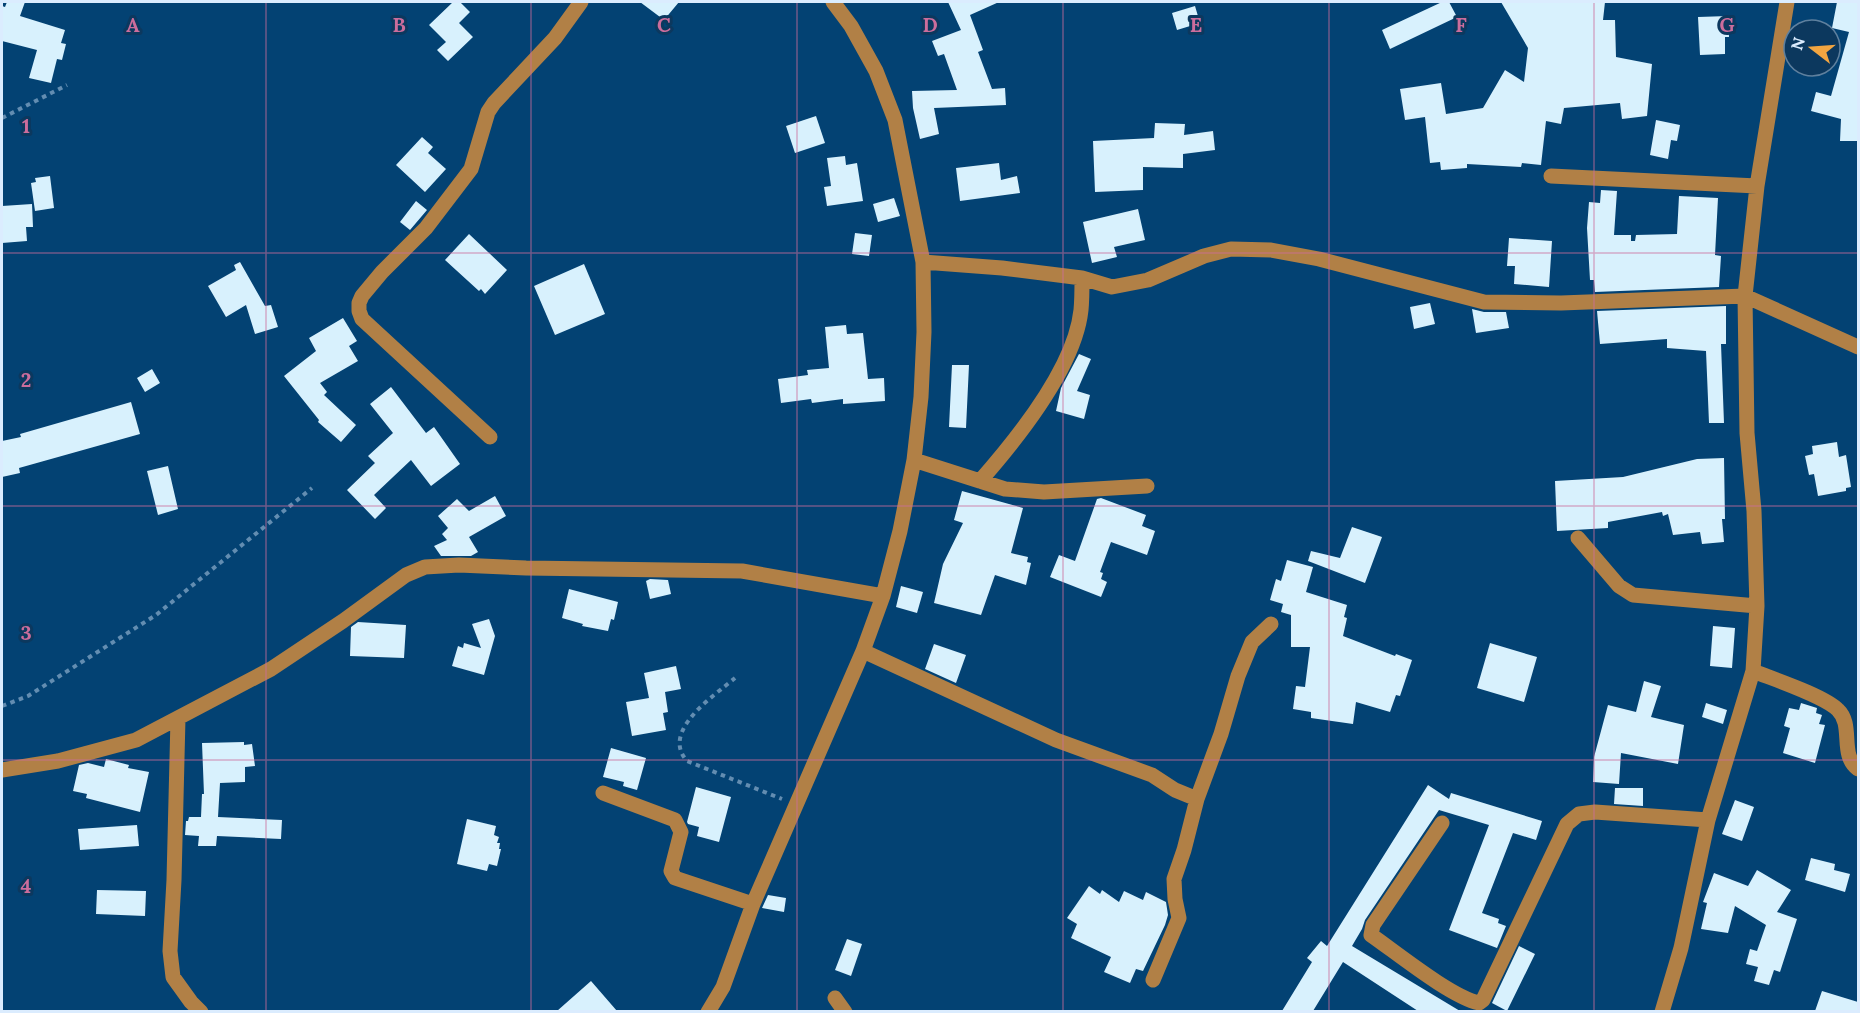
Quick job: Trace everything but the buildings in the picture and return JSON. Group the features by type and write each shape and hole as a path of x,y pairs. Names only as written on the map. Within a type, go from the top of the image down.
{"street":[{"path":"490,437 362,319 359,303 382,272 426,228 471,169 488,112 555,38 581,2"},
{"path":"708,1011 723,987 753,904 863,651 883,596 900,531 914,460 921,397 924,332 923,262 895,120 876,71 851,26 833,2"},
{"path":"1662,1011 1681,948 1708,820 1753,671 1757,606 1754,512 1747,433 1745,296 1757,186 1787,2"},
{"path":"1551,176 1757,186"},
{"path":"923,262 1002,268 1082,278 1112,287 1148,280 1204,256 1231,249 1271,250 1319,259 1484,302 1561,303 1745,296 1832,334 1858,348"},
{"path":"980,481 1010,447 1043,399 1066,358 1081,312 1082,278"},
{"path":"914,460 1005,489 1044,492 1147,486"},
{"path":"1578,538 1619,585 1634,595 1757,606"},
{"path":"2,770 58,761 136,740 272,669 406,575 425,567 459,565 742,571 883,596"},
{"path":"1153,980 1179,918 1174,879 1197,799 1221,734 1238,676 1252,642 1271,624"},
{"path":"863,651 1056,740 1152,775 1175,790 1197,799"},
{"path":"1753,671 1827,702 1840,711 1845,725 1849,758 1858,769"},
{"path":"178,718 170,951 173,977 191,1002 201,1011"},
{"path":"603,793 675,820 681,832 670,871 675,878 753,904"},
{"path":"1442,823 1373,925 1371,935 1445,986 1479,1003 1483,1000 1567,824 1580,814 1595,813 1708,820"},
{"path":"835,998 845,1011"}],"path":[{"path":"2,118 67,85"},
{"path":"2,706 28,696 156,615 312,488"},
{"path":"735,678 706,703 680,732 678,743 681,754 687,761 797,805"}]}
